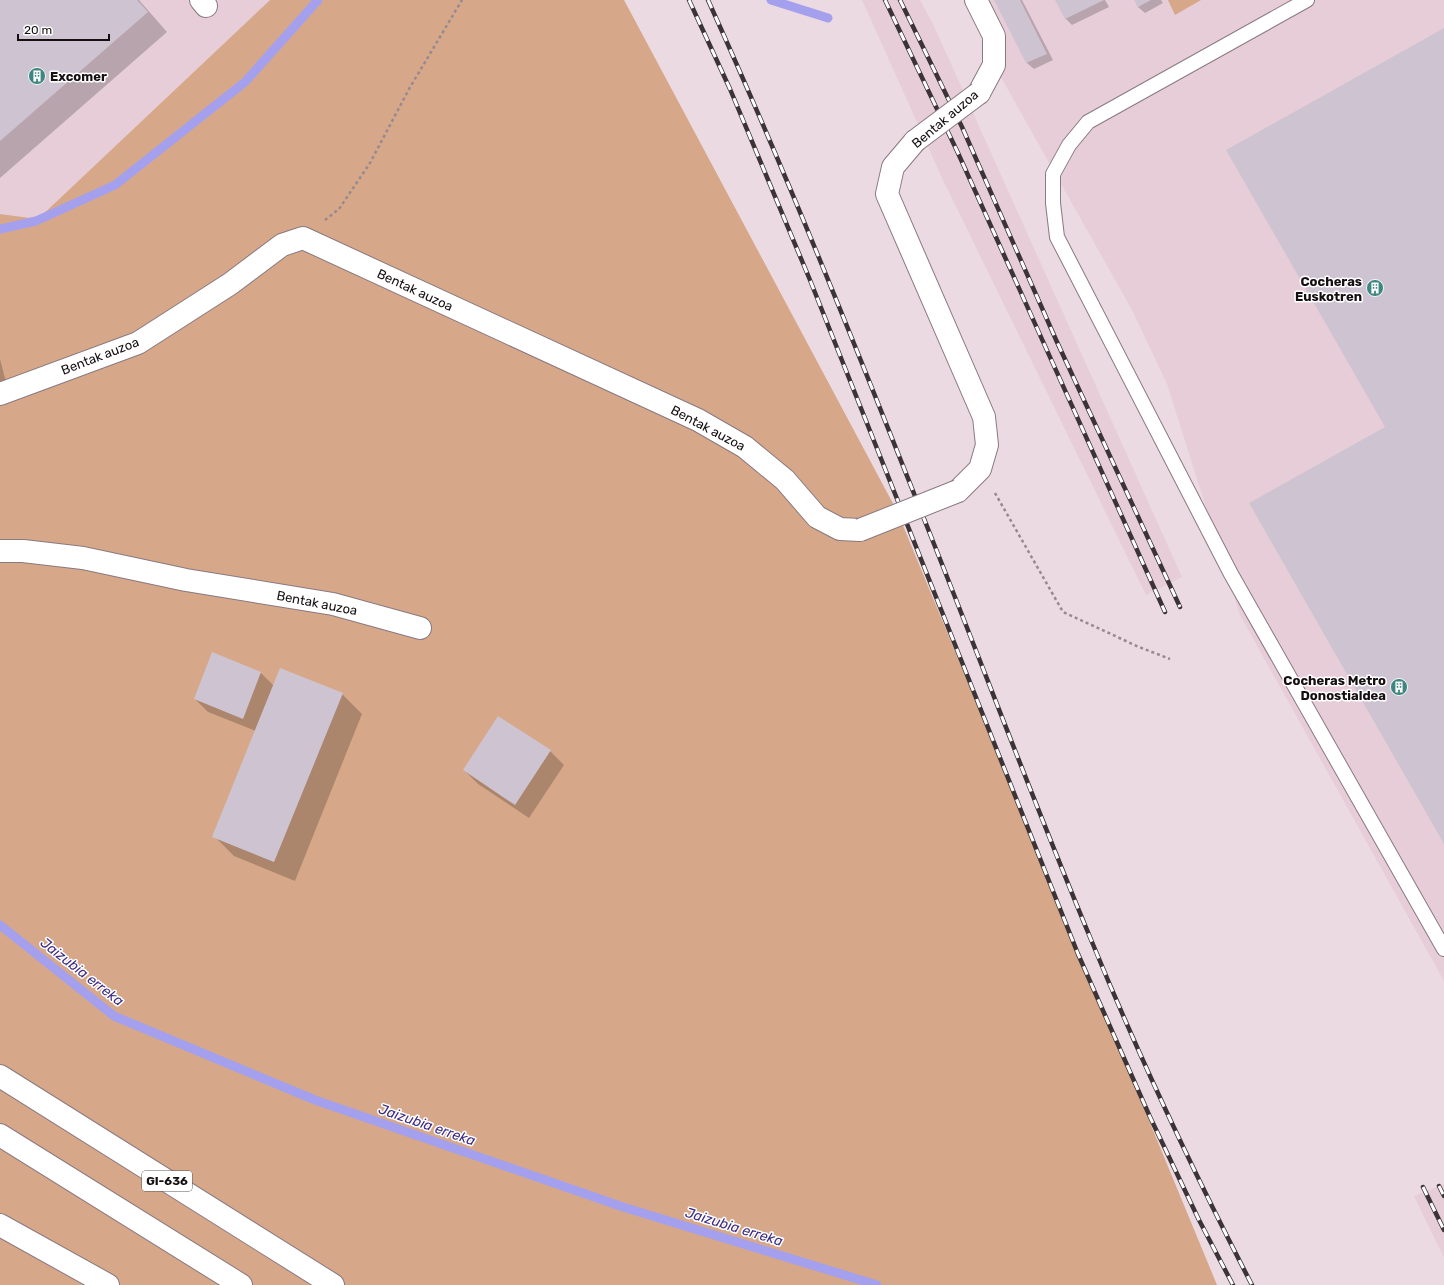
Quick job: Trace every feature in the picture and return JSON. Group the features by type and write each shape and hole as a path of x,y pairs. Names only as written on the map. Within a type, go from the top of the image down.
{"street":[{"name":"Bentak auzoa","path":"0,394 138,343 230,284 282,246 303,238 698,420 746,447 785,480 817,517 840,529 860,530 958,491 980,469 987,445 984,417 888,194 893,167 915,140 979,93 994,65 994,36 976,0"},
{"name":"Bentak auzoa","path":"0,551 23,551 83,558 186,580 333,604 420,628"},
{"name":"GI-636","path":"0,1076 334,1285"},
{"path":"0,1135 241,1285"},
{"path":"0,1225 108,1285"}],"lane":[{"path":"1306,0 1088,122 1069,145 1054,174 1053,203 1057,237 1231,574 1444,949"}],"path":[{"path":"303,238 338,209 370,163 409,89 462,0"},
{"path":"980,469 1063,612 1139,647 1170,659"}],"shaded area":[{"path":"0,0 270,0 38,219 0,214"},
{"path":"270,0 624,0 897,511 1217,1285 0,1285 0,214 38,219"},
{"path":"862,0 920,0 933,24 1182,577 1146,595 942,178"},
{"path":"976,0 1444,0 1444,981 1240,615 1167,384 1132,310 994,65"},
{"path":"1168,0 1201,0 1175,15"},
{"path":"1444,1184 1444,1258 1414,1196"}],"building":[{"name":"Excomer","path":"0,0 137,0 148,12 0,141"},
{"path":"994,0 1020,0 1047,54 1026,63"},
{"path":"1055,0 1104,0 1065,19"},
{"path":"1134,0 1151,0 1138,7"},
{"path":"1444,28 1444,844 1249,503 1385,427 1226,150"},
{"path":"212,652 261,672 243,719 194,699"},
{"path":"280,668 343,693 274,862 212,837"},
{"path":"498,716 551,750 515,805 463,770"}],"waterway":[{"path":"0,229 36,221 115,185 245,82 318,0"},
{"path":"771,0 828,18"},
{"name":"Jaizubia erreka","path":"0,925 114,1016 315,1100 623,1207 877,1285"}],"railway":[{"path":"689,0 730,89 810,280 1078,954 1150,1117 1199,1220 1233,1285"},
{"path":"708,0 767,135 852,339 1110,986 1168,1115 1209,1201 1252,1285"},
{"path":"885,0 958,153 1165,612"},
{"path":"900,0 962,127 1057,342 1180,607"},
{"path":"1439,1186 1444,1196"},
{"path":"1423,1187 1444,1230"}],"place":[{"name":"Excomer","path":"37,76"},
{"name":"Cocheras Euskotren","path":"1375,288"},
{"name":"Cocheras Metro Donostialdea","path":"1399,687"}]}
